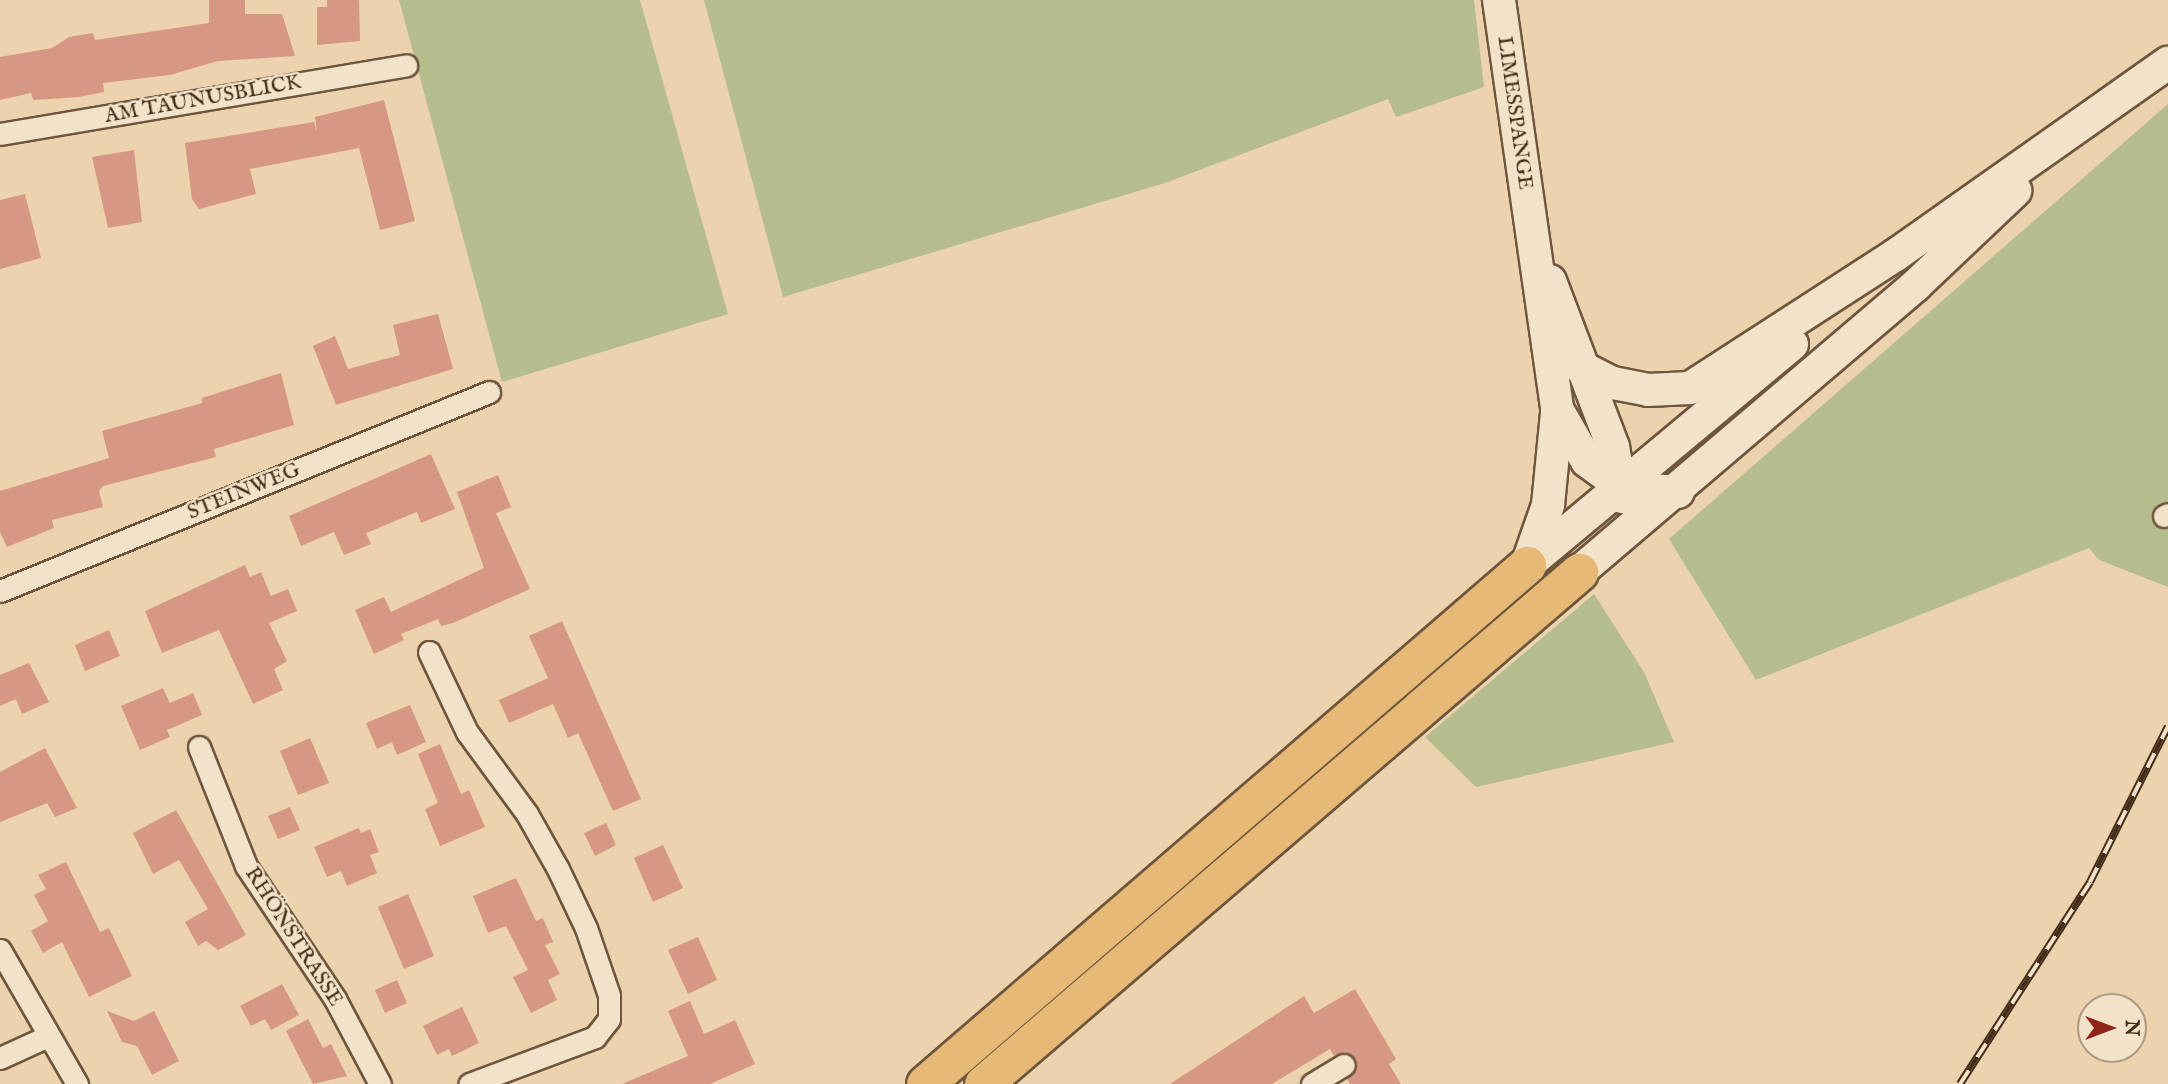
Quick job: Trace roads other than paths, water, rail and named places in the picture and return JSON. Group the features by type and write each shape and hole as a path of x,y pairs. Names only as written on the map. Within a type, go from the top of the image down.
{"highway":[{"path":"925,1084 1527,565"},
{"path":"983,1084 1579,572"}],"main road":[{"name":"LIMESSPANGE","path":"1499,0 1530,226"},
{"path":"1579,366 1613,383 1648,390 1689,388 1897,254 2168,63"},
{"path":"1579,572 1678,492 1916,285 2098,113"},
{"path":"1530,226 1623,488 1611,533 1579,572"},
{"path":"1527,565 1548,505 1557,409 1530,226"},
{"path":"1527,565 1623,488 1897,254"},
{"path":"1557,409 1587,461 1623,488 1678,492"}],"street":[{"name":"AM TAUNUSBLICK","path":"0,134 406,65"},
{"name":"STEINWEG","path":"0,591 489,392"},
{"path":"429,652 467,732 527,814 558,869 586,928 609,995 609,1019 595,1037 470,1084"},
{"name":"RHÖNSTRASSE","path":"199,747 246,866 335,999 380,1084"},
{"path":"0,950 77,1084"},
{"path":"0,1058 48,1036"},
{"path":"1312,1084 1344,1065"}],"railway":[{"path":"1960,1084 2090,882 2168,726"}]}
